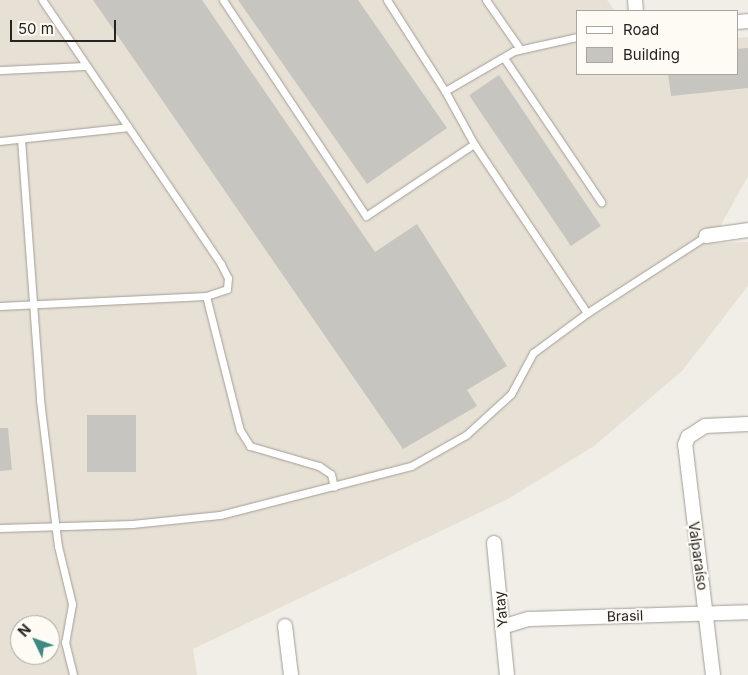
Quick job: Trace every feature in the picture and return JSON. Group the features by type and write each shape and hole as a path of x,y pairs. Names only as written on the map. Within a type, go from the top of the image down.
{"street":[{"path":"706,236 748,230"},
{"name":"Valparaíso","path":"713,675 685,454 688,437 705,426 748,424"},
{"name":"Yatay","path":"494,543 507,675"},
{"name":"Brasil","path":"502,627 529,619 748,612"},
{"path":"285,626 291,675"}],"lane":[{"path":"0,306 206,296 227,289 228,278 221,264 42,0"},
{"path":"223,0 366,216 474,144"},
{"path":"387,0 445,91 474,144 587,313"},
{"path":"486,0 520,49"},
{"path":"445,91 520,49 576,37"},
{"path":"504,58 601,202"},
{"path":"0,70 86,66"},
{"path":"0,141 128,127"},
{"path":"21,139 33,305 56,526 72,604 65,642 73,675"},
{"path":"0,528 132,524 220,515 411,466 466,435 511,394 533,353 587,313 706,236"},
{"path":"206,296 240,430 250,446 319,466 330,474 334,487"}],"shaded area":[{"path":"0,0 607,0 614,10 576,10 576,75 738,75 738,38 748,37 748,176 711,243 748,242 748,286 682,371 594,446 508,499 193,649 197,675 0,675"}],"building":[{"path":"93,0 202,0 375,252 417,224 507,366 467,390 477,406 403,449"},
{"path":"238,0 358,0 447,128 367,184"},
{"path":"748,48 748,88 671,96 668,75 738,75 738,49"},
{"path":"499,75 601,226 571,246 469,95"},
{"path":"87,415 136,415 136,472 87,472"},
{"path":"0,428 8,428 12,470 0,471"}]}
